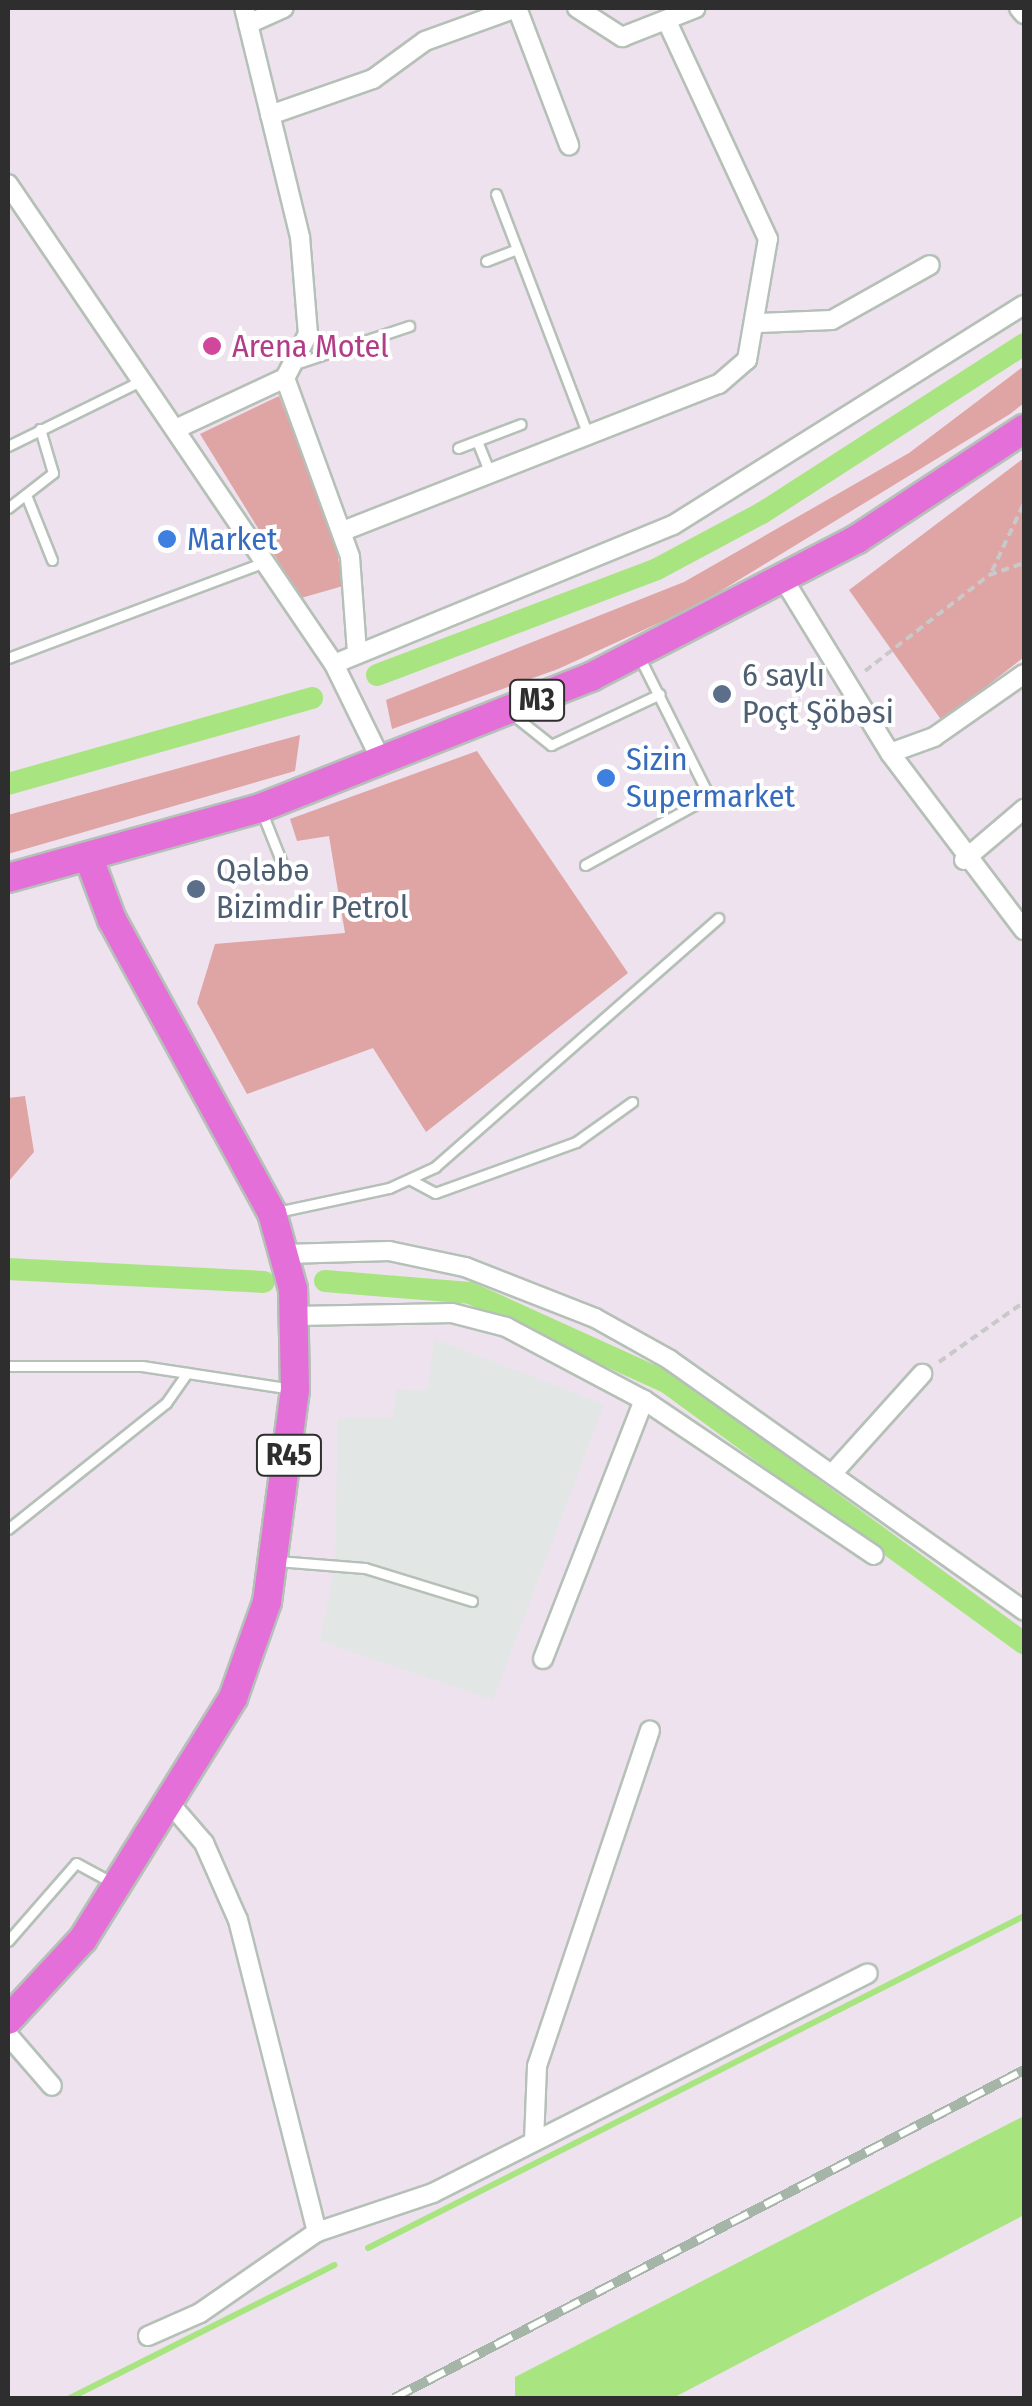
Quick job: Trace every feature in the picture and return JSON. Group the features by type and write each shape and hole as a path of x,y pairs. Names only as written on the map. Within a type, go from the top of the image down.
{"main road":[{"name":"M3","path":"8,878 260,808 382,764 638,656 784,580 1024,430"},
{"name":"R45","path":"10,2018 119,1888 173,1807 233,1698 274,1561 294,1390 296,1316 285,1254 272,1214 112,920 89,858"}],"street":[{"path":"180,427 285,378 300,362 311,301 246,16 284,8"},
{"path":"270,115 373,80 425,40 517,8 569,145"},
{"path":"577,8 606,34 668,24 696,8"},
{"path":"1019,8 1024,14"},
{"path":"343,531 733,376 760,323 768,239 668,24"},
{"path":"8,184 180,427 334,664 382,764"},
{"path":"760,323 832,320 930,265"},
{"path":"334,664 673,525 1024,304"},
{"path":"285,378 343,531 357,652"},
{"path":"784,580 890,753 964,860 1024,930"},
{"path":"890,753 934,737 1024,674"},
{"path":"964,860 1024,808"},
{"path":"285,1254 389,1251 536,1292 670,1360 1024,1611"},
{"path":"296,1316 482,1319 644,1400 874,1555"},
{"path":"832,1474 922,1374"},
{"path":"543,1658 644,1400"},
{"path":"534,2142 536,2066 650,1730"},
{"path":"173,1807 204,1843 243,1934 317,2232"},
{"path":"148,2336 200,2312 317,2232 432,2193 868,1973"},
{"path":"10,2018 52,2086"}],"lane":[{"path":"496,194 588,435"},
{"path":"486,261 517,249"},
{"path":"300,362 409,326"},
{"path":"8,446 146,379"},
{"path":"458,448 520,424"},
{"path":"8,508 53,473 40,429"},
{"path":"477,441 490,474"},
{"path":"26,496 52,560"},
{"path":"8,644 10,657 267,561"},
{"path":"584,864 698,804 706,790 638,656"},
{"path":"510,712 551,746 660,694"},
{"path":"260,808 282,863"},
{"path":"272,1214 411,1180 718,918"},
{"path":"411,1180 435,1192 576,1142 632,1102"},
{"path":"8,1366 187,1373 294,1390"},
{"path":"8,1529 166,1403 187,1373"},
{"path":"274,1561 365,1568 472,1601"},
{"path":"8,1941 76,1863 119,1888"}],"path":[{"path":"990,574 1024,503"},
{"path":"848,685 990,574 1024,563"},
{"path":"922,1374 1024,1302"}],"shaded area":[{"path":"1024,366 1024,403 1010,414 696,606 558,669 392,729 386,700 684,582 909,453"},
{"path":"279,396 334,534 343,586 301,598 200,434"},
{"path":"1024,458 1024,657 942,721 849,590"},
{"path":"300,735 295,771 8,854 8,815"},
{"path":"477,751 628,973 426,1132 373,1048 247,1094 197,1003 215,944 345,933 329,836 297,841 290,819"},
{"path":"25,1096 34,1152 8,1182 8,1098"},
{"path":"434,1339 604,1404 493,1700 320,1641 335,1566 338,1417 393,1418 397,1389 428,1390"},
{"path":"1024,2116 1024,2215 673,2398 515,2398 515,2377"}],"waterway":[{"path":"377,675 657,569 762,513 1024,344"},
{"path":"8,784 312,698"},
{"path":"8,1269 264,1282"},
{"path":"325,1281 470,1293 668,1383 1024,1644"},
{"path":"368,2248 1024,1916"},
{"path":"70,2398 334,2265"}],"railway":[{"path":"394,2398 1024,2070"}],"place":[{"name":"Arena Motel","path":"212,346"},
{"name":"Market","path":"167,539"},
{"name":"6 saylı Poçt Şöbəsi","path":"722,694"},
{"name":"Sizin Supermarket","path":"606,778"},
{"name":"Qələbə Bizimdir Petrol","path":"196,889"}]}
